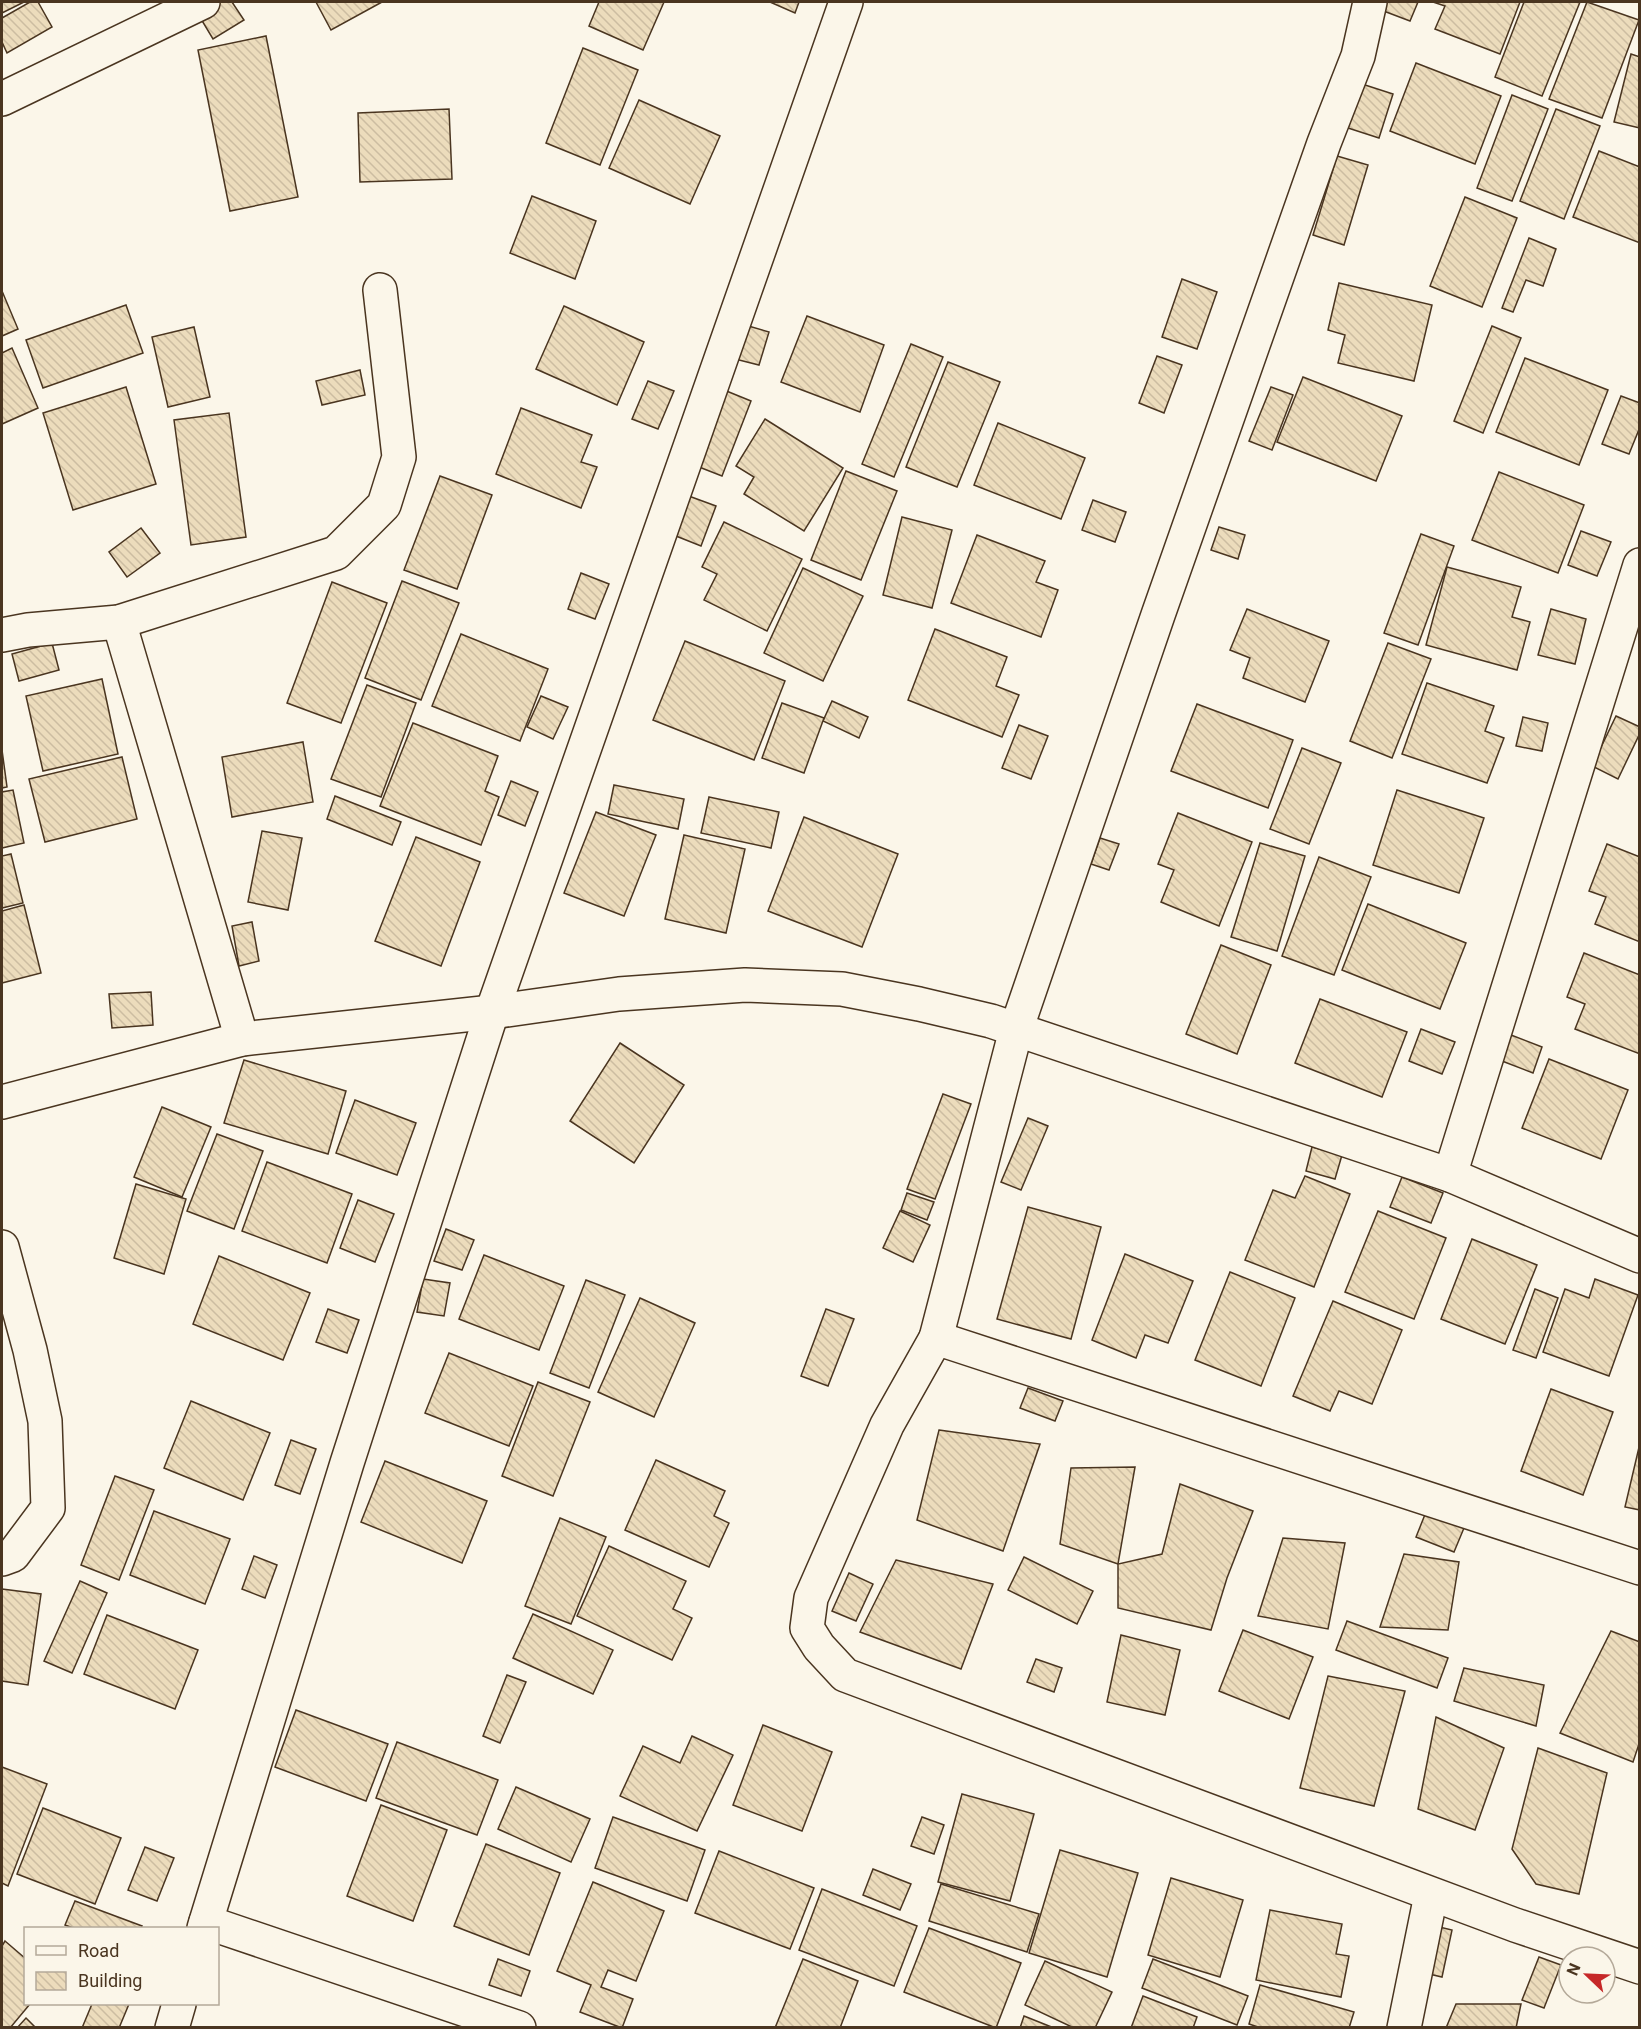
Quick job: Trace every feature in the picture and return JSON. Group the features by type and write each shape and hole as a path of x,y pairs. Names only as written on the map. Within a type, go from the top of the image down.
{"street":[{"path":"2,99 203,2"},
{"path":"205,1925 347,1462 492,1012 846,2"},
{"path":"1370,2 1358,56 1324,143 1158,615 1016,1030 936,1338 887,1425 811,1598 807,1628 819,1647 844,1675 1515,1926 1640,1967"},
{"path":"2,635 28,630 119,622 336,553 384,504 399,457 380,290"},
{"path":"1450,1174 1640,565"},
{"path":"119,622 242,1039"},
{"path":"2,1102 242,1039 492,1012 619,994 755,986 842,989 991,1021 1450,1174 1640,1256"},
{"path":"2,1247 30,1350 45,1421 48,1508 13,1555 2,1559"},
{"path":"936,1338 1640,1568"},
{"path":"1404,2028 1431,1895"},
{"path":"219,1930 519,2028"},
{"path":"172,2028 179,2005"}],"building":[{"path":"2,2 24,2 2,13"},
{"path":"30,2 38,2 52,27 7,53 2,42 2,18"},
{"path":"218,2 232,2 244,20 213,39 198,14"},
{"path":"316,2 382,2 331,30"},
{"path":"599,2 664,2 643,50 589,26"},
{"path":"770,2 799,2 795,13"},
{"path":"1384,2 1418,2 1410,21 1381,10"},
{"path":"1433,2 1520,2 1500,54 1435,29 1445,6"},
{"path":"1524,2 1580,2 1542,96 1495,77"},
{"path":"1587,2 1639,20 1602,118 1549,99"},
{"path":"266,36 298,197 230,211 198,50"},
{"path":"583,48 638,70 600,165 546,143"},
{"path":"1631,54 1640,57 1640,128 1614,122"},
{"path":"1416,63 1501,96 1475,164 1390,131"},
{"path":"1362,84 1393,94 1379,138 1348,128"},
{"path":"1512,95 1548,109 1512,201 1477,188"},
{"path":"639,100 720,136 690,204 609,168"},
{"path":"449,109 452,179 360,182 358,113"},
{"path":"1556,109 1600,126 1564,219 1520,201"},
{"path":"1599,151 1640,167 1640,243 1573,217"},
{"path":"1337,156 1368,165 1344,245 1313,235"},
{"path":"532,196 596,221 575,279 510,253"},
{"path":"1465,197 1517,218 1482,307 1430,286"},
{"path":"1529,238 1556,249 1543,286 1526,280 1513,312 1502,308"},
{"path":"1182,279 1217,292 1197,349 1162,337"},
{"path":"1339,283 1432,305 1414,381 1338,363 1345,335 1328,330"},
{"path":"2,291 18,329 2,336"},
{"path":"126,305 143,353 43,388 26,340"},
{"path":"564,306 644,342 617,405 536,369"},
{"path":"807,316 884,345 860,412 781,382"},
{"path":"745,325 769,332 759,365 735,359"},
{"path":"1492,326 1521,338 1483,433 1454,421"},
{"path":"194,327 210,397 168,407 152,337"},
{"path":"911,344 943,357 894,477 862,464"},
{"path":"12,348 38,408 2,424 2,353"},
{"path":"1157,356 1182,365 1164,413 1139,403"},
{"path":"1525,358 1608,390 1579,465 1496,432"},
{"path":"948,362 1000,382 957,487 906,467"},
{"path":"360,370 365,395 322,405 316,381"},
{"path":"1303,377 1402,416 1376,481 1277,442"},
{"path":"648,381 674,391 658,429 632,419"},
{"path":"126,387 156,484 73,510 43,413"},
{"path":"1271,387 1293,395 1272,450 1249,441"},
{"path":"724,390 751,401 722,476 694,465"},
{"path":"1621,396 1640,403 1640,427 1629,454 1602,444"},
{"path":"521,408 592,435 581,462 597,467 581,508 496,474"},
{"path":"229,413 246,537 191,545 174,420"},
{"path":"765,419 843,468 804,531 744,494 754,477 736,466"},
{"path":"998,423 1085,458 1061,519 974,485"},
{"path":"846,471 897,491 861,580 811,560"},
{"path":"1499,472 1584,505 1558,573 1472,540"},
{"path":"440,476 492,495 457,589 404,570"},
{"path":"686,495 716,506 701,546 671,534"},
{"path":"1093,500 1126,512 1115,542 1082,530"},
{"path":"902,517 952,530 932,608 883,595"},
{"path":"724,522 802,559 767,631 704,600 717,574 702,567"},
{"path":"1219,527 1245,535 1238,559 1211,550"},
{"path":"141,528 160,553 127,577 109,552"},
{"path":"1581,531 1611,542 1597,576 1568,565"},
{"path":"1421,534 1454,546 1418,645 1384,633"},
{"path":"977,535 1045,561 1036,582 1058,590 1041,637 951,603"},
{"path":"1447,567 1521,587 1512,617 1530,622 1517,670 1426,645"},
{"path":"803,568 863,596 823,681 764,653"},
{"path":"581,573 609,584 595,619 568,609"},
{"path":"402,581 459,603 421,700 365,678"},
{"path":"332,582 387,603 341,723 287,703"},
{"path":"1247,609 1329,641 1305,702 1243,678 1250,658 1230,650"},
{"path":"1551,609 1586,619 1575,664 1538,655"},
{"path":"935,629 1007,657 996,686 1019,695 1002,737 908,700"},
{"path":"461,634 548,669 520,741 432,706"},
{"path":"685,641 785,681 754,760 653,720"},
{"path":"52,643 59,670 19,681 12,654"},
{"path":"1388,643 1431,659 1392,758 1350,741"},
{"path":"102,679 118,754 43,771 26,696"},
{"path":"1427,683 1494,706 1485,731 1504,738 1487,783 1402,754"},
{"path":"367,685 416,703 381,797 331,779"},
{"path":"541,696 568,707 553,739 527,727"},
{"path":"832,701 868,717 859,738 823,721"},
{"path":"782,703 824,718 804,773 762,758"},
{"path":"1197,704 1293,740 1268,808 1171,771"},
{"path":"1616,716 1640,727 1640,733 1618,779 1592,766"},
{"path":"1523,717 1548,723 1542,751 1516,746"},
{"path":"413,723 498,756 485,791 499,797 481,845 380,806"},
{"path":"1019,725 1048,736 1031,779 1002,768"},
{"path":"303,742 313,802 232,817 222,757"},
{"path":"1302,748 1341,763 1309,844 1270,829"},
{"path":"2,750 7,787 2,788"},
{"path":"122,757 137,819 45,842 29,779"},
{"path":"511,781 538,792 525,826 498,815"},
{"path":"614,785 684,799 678,829 608,814"},
{"path":"13,790 24,843 2,848 2,792"},
{"path":"1397,790 1484,818 1459,893 1373,865"},
{"path":"335,796 401,822 392,845 327,819"},
{"path":"709,797 779,812 771,848 701,833"},
{"path":"596,812 656,835 624,916 564,893"},
{"path":"1178,813 1252,842 1219,926 1161,902 1174,870 1158,864"},
{"path":"804,817 898,854 862,947 768,911"},
{"path":"262,831 302,838 288,910 248,902"},
{"path":"684,835 745,849 726,933 665,919"},
{"path":"416,837 480,862 441,966 375,941"},
{"path":"1100,838 1119,844 1109,870 1091,864"},
{"path":"1260,843 1305,856 1277,951 1231,937"},
{"path":"1607,844 1640,857 1640,942 1595,924 1606,897 1589,891"},
{"path":"11,854 23,903 2,908 2,856"},
{"path":"1319,857 1371,877 1334,975 1282,956"},
{"path":"1368,904 1466,943 1440,1009 1342,970"},
{"path":"24,905 41,973 2,983 2,911"},
{"path":"252,922 259,961 239,966 232,926"},
{"path":"1221,945 1271,965 1237,1054 1186,1034"},
{"path":"1584,953 1640,975 1640,1054 1575,1029 1585,1004 1567,997"},
{"path":"151,992 153,1025 112,1028 109,994"},
{"path":"1320,999 1407,1032 1382,1097 1295,1063"},
{"path":"1421,1029 1455,1042 1442,1074 1409,1061"},
{"path":"1511,1035 1542,1047 1533,1073 1502,1061"},
{"path":"620,1043 684,1085 634,1163 570,1121"},
{"path":"1549,1059 1628,1090 1601,1159 1522,1128"},
{"path":"244,1060 346,1091 328,1154 224,1123"},
{"path":"943,1094 971,1104 935,1199 907,1189"},
{"path":"355,1100 416,1123 397,1175 336,1153"},
{"path":"162,1107 211,1127 182,1197 134,1177"},
{"path":"1028,1118 1048,1126 1021,1190 1001,1182"},
{"path":"217,1134 263,1151 234,1229 187,1211"},
{"path":"1312,1147 1342,1155 1335,1179 1306,1171"},
{"path":"267,1162 352,1194 327,1263 242,1231"},
{"path":"1305,1176 1350,1194 1314,1287 1245,1260 1273,1190 1295,1198"},
{"path":"1402,1177 1443,1193 1431,1223 1390,1207"},
{"path":"136,1184 186,1199 164,1274 114,1258"},
{"path":"907,1193 934,1202 927,1220 901,1210"},
{"path":"358,1200 394,1214 375,1262 340,1248"},
{"path":"1028,1207 1101,1227 1071,1339 997,1319"},
{"path":"900,1211 930,1225 913,1262 883,1248"},
{"path":"1378,1211 1446,1238 1414,1319 1345,1292"},
{"path":"446,1229 474,1240 462,1270 434,1261"},
{"path":"1472,1239 1537,1265 1505,1344 1441,1319"},
{"path":"1125,1254 1193,1281 1168,1343 1145,1335 1136,1358 1092,1340"},
{"path":"484,1255 564,1286 539,1350 459,1319"},
{"path":"219,1256 310,1293 283,1360 193,1324"},
{"path":"1230,1272 1295,1298 1261,1386 1195,1360"},
{"path":"423,1279 450,1283 444,1316 417,1312"},
{"path":"1595,1279 1638,1295 1609,1376 1543,1352 1565,1289 1589,1298"},
{"path":"586,1280 625,1295 589,1388 550,1373"},
{"path":"1535,1289 1558,1298 1536,1358 1513,1350"},
{"path":"640,1298 695,1323 654,1417 598,1392"},
{"path":"1333,1301 1402,1330 1372,1404 1339,1391 1330,1411 1293,1396"},
{"path":"328,1309 359,1320 347,1353 316,1342"},
{"path":"826,1309 854,1319 828,1386 801,1376"},
{"path":"449,1353 533,1386 509,1446 425,1413"},
{"path":"538,1382 590,1402 553,1496 502,1476"},
{"path":"1028,1388 1063,1401 1055,1421 1020,1408"},
{"path":"1551,1389 1613,1412 1583,1495 1521,1471"},
{"path":"191,1401 270,1433 243,1500 164,1468"},
{"path":"939,1430 1040,1444 1003,1551 917,1520"},
{"path":"291,1440 316,1449 300,1494 275,1485"},
{"path":"1640,1443 1640,1510 1625,1507"},
{"path":"656,1460 725,1491 714,1516 729,1523 709,1567 625,1530"},
{"path":"385,1461 487,1501 462,1563 361,1522"},
{"path":"1135,1467 1118,1564 1060,1544 1071,1468"},
{"path":"115,1476 154,1490 119,1580 81,1565"},
{"path":"1180,1484 1253,1511 1227,1578 1211,1630 1118,1608 1118,1564 1162,1554"},
{"path":"154,1511 230,1539 205,1604 130,1575"},
{"path":"1426,1512 1464,1528 1454,1552 1416,1537"},
{"path":"560,1518 606,1537 571,1624 525,1606"},
{"path":"1283,1538 1345,1543 1328,1629 1258,1616"},
{"path":"609,1546 686,1581 673,1609 692,1618 672,1660 577,1616"},
{"path":"1404,1554 1459,1562 1448,1630 1380,1627"},
{"path":"254,1556 277,1565 265,1598 242,1589"},
{"path":"1024,1557 1093,1591 1077,1624 1008,1590"},
{"path":"896,1560 993,1584 961,1669 860,1632"},
{"path":"849,1573 873,1584 856,1621 832,1611"},
{"path":"80,1581 107,1593 72,1673 44,1661"},
{"path":"2,1589 41,1594 28,1685 2,1681"},
{"path":"533,1614 613,1650 593,1694 513,1658"},
{"path":"107,1615 198,1650 175,1709 84,1674"},
{"path":"1347,1621 1448,1658 1437,1688 1336,1650"},
{"path":"1243,1630 1313,1657 1289,1719 1219,1691"},
{"path":"1611,1631 1640,1642 1640,1741 1633,1762 1560,1733"},
{"path":"1121,1635 1180,1650 1165,1715 1107,1702"},
{"path":"1036,1659 1062,1668 1054,1692 1027,1682"},
{"path":"1464,1668 1544,1685 1536,1726 1454,1701"},
{"path":"507,1675 526,1682 500,1743 483,1736"},
{"path":"1328,1676 1405,1691 1374,1806 1300,1788"},
{"path":"296,1710 388,1744 366,1801 275,1767"},
{"path":"1436,1717 1504,1748 1475,1830 1418,1809"},
{"path":"763,1725 832,1752 802,1831 733,1805"},
{"path":"692,1736 733,1755 697,1831 620,1796 643,1746 680,1763"},
{"path":"397,1742 498,1780 477,1835 376,1798"},
{"path":"1538,1748 1607,1773 1579,1894 1536,1884 1512,1849"},
{"path":"2,1767 47,1784 8,1886 2,1883"},
{"path":"516,1787 590,1819 571,1862 498,1829"},
{"path":"962,1794 1034,1814 1010,1901 938,1882"},
{"path":"381,1805 447,1830 413,1921 347,1896"},
{"path":"43,1808 121,1838 95,1904 17,1874"},
{"path":"613,1817 705,1850 687,1901 595,1868"},
{"path":"922,1817 944,1825 934,1854 911,1846"},
{"path":"486,1844 560,1873 529,1955 454,1926"},
{"path":"145,1847 174,1858 157,1901 128,1890"},
{"path":"1060,1850 1138,1873 1107,1977 1029,1953"},
{"path":"719,1851 814,1888 790,1949 695,1913"},
{"path":"873,1869 911,1884 900,1910 863,1895"},
{"path":"1171,1878 1243,1900 1220,1977 1148,1955"},
{"path":"593,1882 664,1911 636,1981 608,1970 601,1987 633,1999 622,2028 580,2012 591,1985 557,1971"},
{"path":"941,1884 1039,1914 1027,1952 929,1921"},
{"path":"822,1889 917,1926 894,1986 799,1950"},
{"path":"75,1901 142,1926 70,1927 65,1925"},
{"path":"1270,1910 1342,1924 1336,1954 1349,1956 1341,1997 1256,1980"},
{"path":"1427,1924 1452,1930 1442,1977 1416,1971"},
{"path":"929,1928 1021,1963 996,2028 904,1992"},
{"path":"5,1941 24,1957 24,2005 29,2005 10,2028 2,2028 2,1946"},
{"path":"1539,1957 1557,1964 1557,1975 1544,2008 1522,2000"},
{"path":"498,1959 530,1971 521,1996 489,1985"},
{"path":"803,1959 858,1981 840,2028 775,2028"},
{"path":"1153,1959 1248,1996 1237,2025 1142,1988"},
{"path":"1045,1961 1112,1992 1095,2028 1074,2028 1025,2005"},
{"path":"1260,1985 1354,2012 1349,2028 1261,2028 1249,2024"},
{"path":"1143,1996 1197,2017 1193,2028 1131,2028"},
{"path":"1456,2004 1521,2004 1516,2028 1446,2028"},
{"path":"92,2005 129,2005 119,2028 82,2028"},
{"path":"1024,2016 1054,2028 1020,2028"},
{"path":"26,2018 36,2028 17,2028"}]}
